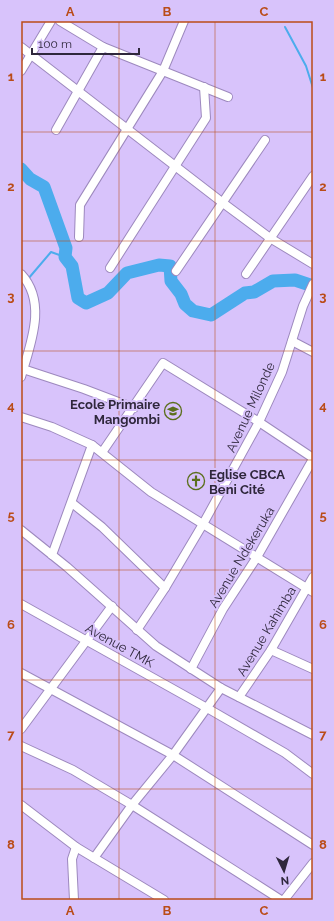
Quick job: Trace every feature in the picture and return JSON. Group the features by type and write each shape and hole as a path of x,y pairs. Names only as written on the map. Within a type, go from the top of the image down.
{"street":[{"path":"21,71 51,21"},
{"path":"60,21 103,47 228,97"},
{"path":"79,237 80,205 163,71 184,21"},
{"path":"21,47 270,238 313,264"},
{"path":"56,130 103,47"},
{"path":"110,268 206,118 204,88"},
{"path":"176,271 265,140"},
{"path":"246,274 313,176"},
{"path":"25,279 33,293 34,325 22,373 84,389 134,408"},
{"name":"Avenue Milonde","path":"137,630 165,588 203,524 259,422 282,372 311,288"},
{"path":"292,341 313,352"},
{"path":"102,451 134,408 163,363 259,422 313,458"},
{"path":"21,417 52,427 92,445 102,451 151,492 310,590"},
{"path":"52,555 62,523 72,503 92,445"},
{"name":"Avenue Ndekeruka","path":"191,669 223,609 257,557 313,458"},
{"path":"72,503 102,527 165,588"},
{"path":"21,530 112,606 156,646 221,688 313,735"},
{"name":"Avenue Kahimba","path":"239,697 310,590 313,577"},
{"name":"Avenue TMK","path":"21,604 88,640 285,753 313,774"},
{"path":"21,729 112,606"},
{"path":"271,650 313,668"},
{"path":"21,673 174,755 313,845"},
{"path":"94,858 132,805 174,755 221,688"},
{"path":"21,746 73,770 132,805 282,900 313,863"},
{"path":"21,805 76,847 164,900"},
{"path":"74,900 72,859 76,847"}],"waterway":[{"path":"285,27 306,66 313,88"},
{"path":"21,169 30,179 44,187 66,248 65,257 72,266 78,298 86,303 108,293 127,273 159,265 170,266 171,281 181,294 185,304 193,311 211,315 245,293 254,292 273,281 295,280 313,286"},
{"path":"28,279 51,252 65,257"}],"place":[{"name":"Ecole Primaire Mangombi","path":"173,411"},
{"name":"Eglise CBCA Beni Cité","path":"196,481"}]}
